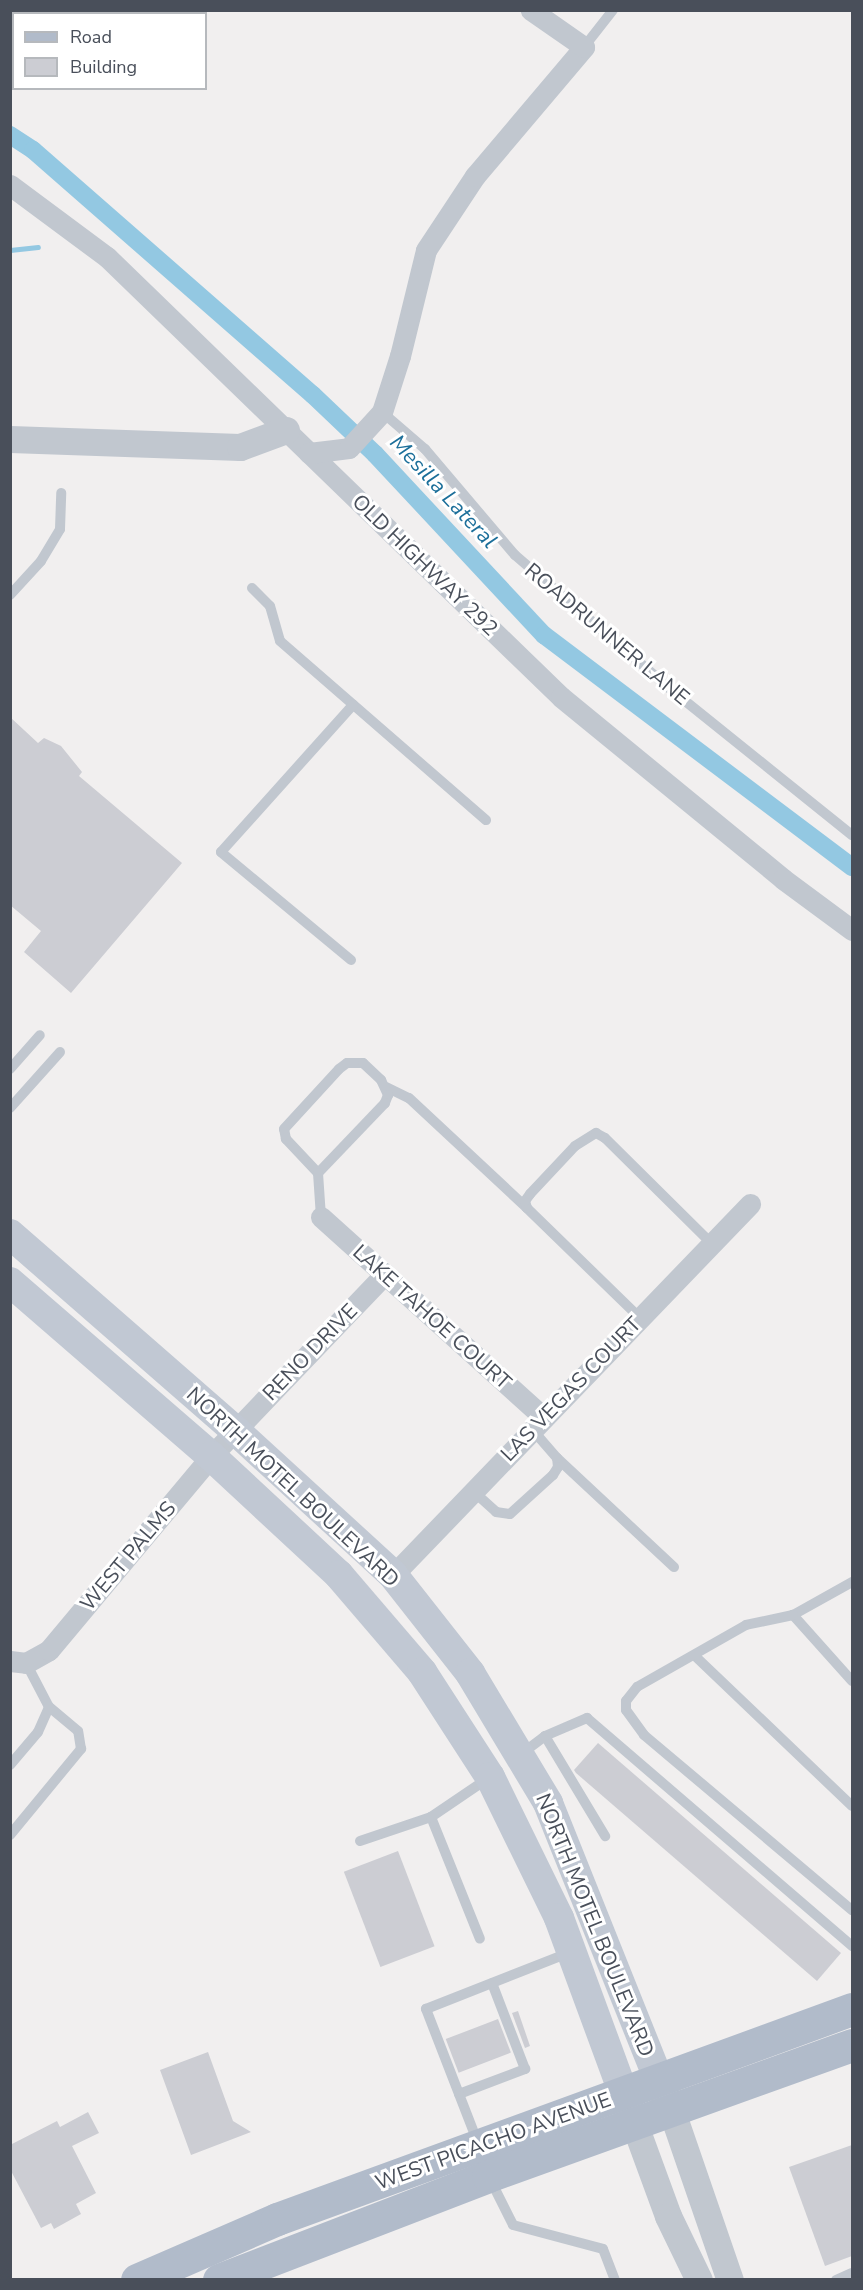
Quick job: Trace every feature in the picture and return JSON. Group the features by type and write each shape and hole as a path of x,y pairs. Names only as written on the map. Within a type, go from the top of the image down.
{"main road":[{"name":"NORTH MOTEL BOULEVARD","path":"10,1234 236,1431 393,1575 470,1673 548,1803 665,2096"},
{"name":"NORTH MOTEL BOULEVARD","path":"10,1282 211,1456 339,1575 422,1672 490,1777 571,1952 629,2109"},
{"path":"490,1777 520,1755"},
{"name":"WEST PICACHO AVENUE","path":"665,2096 852,2009"},
{"name":"WEST PICACHO AVENUE","path":"137,2280 277,2218 484,2161 665,2096 852,2045"},
{"name":"WEST PICACHO AVENUE","path":"219,2280 289,2252 484,2161"},
{"path":"277,2218 289,2252"}],"street":[{"path":"309,453 349,448 377,416 400,356 426,250 475,176 584,47 531,10"},
{"name":"OLD HIGHWAY 292","path":"10,184 107,257 561,697 783,879 852,930"},
{"path":"10,439 240,447 286,430"},
{"name":"LAS VEGAS COURT","path":"393,1575 750,1204"},
{"name":"LAKE TAHOE COURT","path":"321,1217 385,1274 538,1424"},
{"name":"RENO DRIVE","path":"236,1431 385,1274"},
{"name":"WEST PALMS","path":"18,1662 50,1650 211,1456 236,1431"},
{"name":"NORTH MOTEL BOULEVARD","path":"665,2096 730,2280"},
{"name":"NORTH MOTEL BOULEVARD","path":"629,2109 668,2216 699,2280"}],"lane":[{"path":"584,47 613,10"},
{"name":"ROADRUNNER LANE","path":"377,416 425,449 515,555 669,688 852,835"},
{"path":"10,595 41,561 60,529 61,493"},
{"path":"252,588 270,606 280,641 486,820"},
{"path":"351,960 221,852 353,705"},
{"path":"10,1069 40,1035"},
{"path":"10,1108 60,1052"},
{"path":"321,1217 318,1173 286,1139 287,1124 346,1063 363,1063 386,1087 409,1098 528,1208 640,1318"},
{"path":"318,1173 385,1103 386,1087"},
{"path":"528,1208 525,1201 530,1194 576,1146 596,1132 712,1244"},
{"path":"538,1424 557,1458 674,1567"},
{"path":"473,1491 496,1512 510,1514 553,1475 558,1467 557,1458"},
{"path":"852,1582 793,1615 746,1625 638,1687 626,1701 626,1710 644,1735 852,1910"},
{"path":"793,1615 852,1681"},
{"path":"695,1656 852,1806"},
{"path":"10,1835 81,1749 78,1731 49,1707 18,1662"},
{"path":"10,1765 38,1732 49,1707"},
{"path":"520,1755 545,1736 587,1718 852,1946"},
{"path":"545,1736 605,1836"},
{"path":"360,1841 431,1817 490,1777"},
{"path":"431,1817 480,1940"},
{"path":"571,1952 426,2009 484,2161 513,2225 603,2249 615,2280"},
{"path":"459,2094 525,2068 492,1983"},
{"path":"836,2280 852,2273"}],"building":[{"path":"10,717 38,743 44,738 61,746 82,772 79,776 182,863 71,993 24,952 41,931 10,905"},
{"path":"598,1743 841,1953 817,1981 576,1773 574,1770"},
{"path":"398,1851 435,1946 380,1967 344,1872"},
{"path":"518,2011 530,2046 525,2048 512,2013"},
{"path":"498,2019 511,2053 459,2073 446,2039"},
{"path":"208,2052 233,2121 251,2132 191,2155 160,2070"},
{"path":"88,2112 99,2133 72,2146 96,2193 76,2204 81,2214 54,2229 51,2223 41,2228 10,2169 10,2145 57,2121 60,2127"},
{"path":"852,2145 852,2256 825,2266 789,2167"}],"waterway":[{"name":"Mesilla Lateral","path":"10,135 33,150 313,395 375,454 544,635 852,867"},
{"path":"10,250 38,247"}]}
